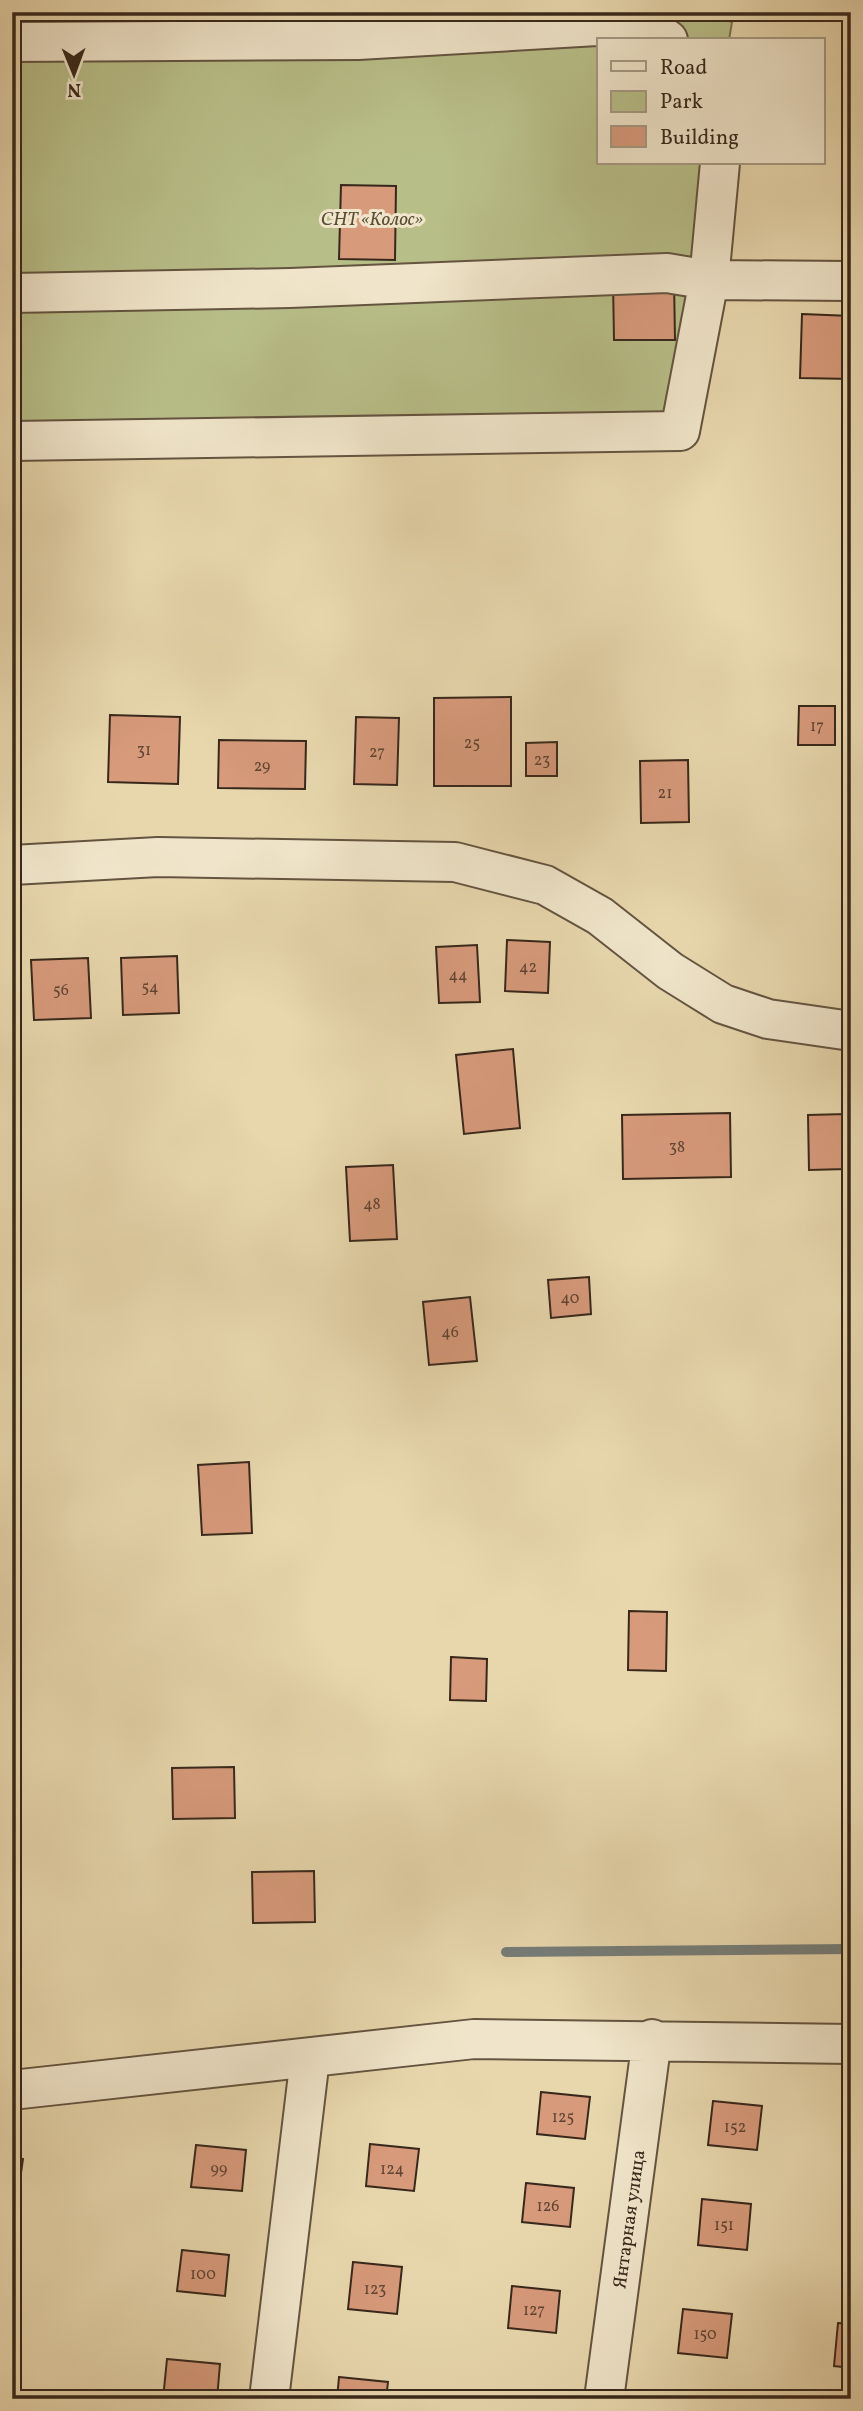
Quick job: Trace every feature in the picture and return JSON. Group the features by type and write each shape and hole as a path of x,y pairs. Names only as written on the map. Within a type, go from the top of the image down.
{"street":[{"path":"12,43 358,40 597,26 661,35 665,38"},
{"path":"12,441 680,431 709,280 720,164"},
{"path":"12,293 290,288 667,273 709,280 851,281"},
{"path":"12,866 158,857 455,862 545,885 600,916 670,971 723,1004 768,1019 851,1031"},
{"path":"12,2090 474,2039 652,2039 851,2044"},
{"name":"Янтарная улица","path":"604,2399 652,2039"},
{"path":"269,2399 310,2059"}],"green space":[{"name":"СНТ «Колос»","path":"12,12 704,12 732,22 729,38 597,38 597,164 709,164 667,424 12,424"}],"building":[{"path":"341,185 396,186 395,260 339,259"},
{"path":"674,281 675,340 614,340 613,282"},
{"path":"802,314 851,316 851,379 800,378"},
{"path":"511,697 511,786 434,786 434,698"},
{"path":"799,706 835,706 835,745 798,745"},
{"path":"110,715 180,717 178,784 108,782"},
{"path":"356,717 399,718 397,785 354,784"},
{"path":"219,740 306,741 305,789 218,788"},
{"path":"557,742 557,776 526,776 526,743"},
{"path":"688,760 689,822 641,823 640,761"},
{"path":"507,940 550,942 548,993 505,991"},
{"path":"12,944 17,1027 12,1027"},
{"path":"477,945 480,1002 439,1003 436,947"},
{"path":"177,956 179,1013 123,1015 121,958"},
{"path":"88,958 91,1018 34,1020 31,960"},
{"path":"513,1049 520,1128 464,1134 456,1055"},
{"path":"730,1113 731,1177 623,1179 622,1115"},
{"path":"846,1114 847,1169 809,1170 808,1115"},
{"path":"393,1165 397,1239 350,1241 346,1167"},
{"path":"589,1277 591,1314 551,1318 548,1280"},
{"path":"470,1297 477,1361 429,1365 423,1302"},
{"path":"249,1462 252,1533 202,1535 198,1465"},
{"path":"629,1611 667,1612 666,1671 628,1670"},
{"path":"451,1657 487,1659 486,1701 450,1700"},
{"path":"234,1767 235,1818 173,1819 172,1768"},
{"path":"314,1871 315,1922 253,1923 252,1872"},
{"path":"541,2092 590,2097 585,2139 537,2134"},
{"path":"713,2101 762,2106 757,2150 708,2145"},
{"path":"370,2144 419,2149 414,2191 366,2186"},
{"path":"196,2145 246,2150 242,2191 191,2187"},
{"path":"12,2157 23,2159 17,2200 12,2199"},
{"path":"526,2183 574,2188 570,2227 522,2222"},
{"path":"702,2199 751,2204 747,2250 698,2245"},
{"path":"12,2240 20,2241 13,2280 12,2280"},
{"path":"182,2250 229,2255 225,2296 177,2291"},
{"path":"353,2262 402,2267 397,2314 348,2309"},
{"path":"512,2286 560,2291 556,2333 508,2328"},
{"path":"683,2309 732,2314 727,2358 678,2353"},
{"path":"838,2323 851,2324 851,2368 834,2366"},
{"path":"167,2359 220,2364 217,2399 163,2399"},
{"path":"339,2377 388,2382 386,2399 337,2399"},
{"path":"500,2393 542,2398 542,2399 499,2399"}],"waterway":[{"path":"506,1952 851,1949"}]}
